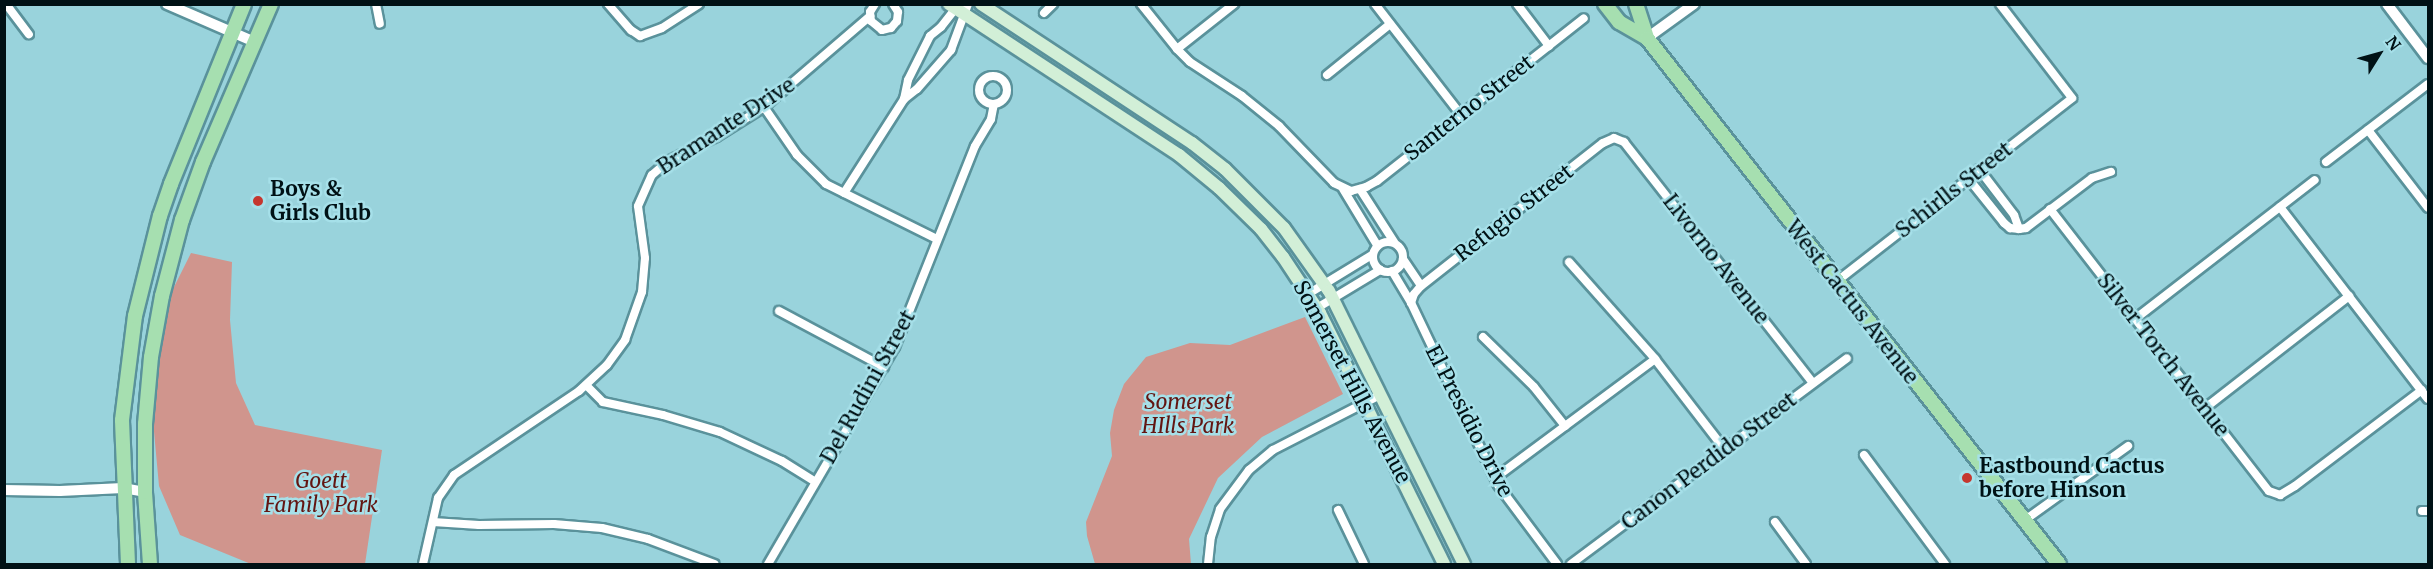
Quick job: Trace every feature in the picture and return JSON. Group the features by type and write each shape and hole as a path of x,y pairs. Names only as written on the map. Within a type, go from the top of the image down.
{"main road":[{"path":"128,564 123,488 125,388 143,281 171,184 244,4"},
{"path":"150,564 145,492 148,388 168,271 182,220 203,162 272,4"},
{"name":"Somerset Hills Avenue","path":"981,4 1213,159 1284,228 1333,298 1464,564"},
{"name":"West Cactus Avenue","path":"1605,4 1619,22 1647,38"},
{"name":"West Cactus Avenue","path":"1635,4 1647,38 2059,564"},
{"name":"Somerset Hills Avenue","path":"954,6 967,10 1197,169 1261,229 1317,308 1444,564"}],"street":[{"path":"167,4 255,42"},
{"path":"376,4 380,24"},
{"path":"608,4 631,30 640,36 662,28 699,4"},
{"name":"Bramante Drive","path":"423,564 441,490 454,475 586,385 617,353 638,310 642,292 645,258 638,206 645,185 668,161 764,107 870,16 875,4"},
{"path":"870,16 877,28 891,28 898,16 893,4"},
{"path":"1044,13 1053,4"},
{"path":"1141,4 1177,49 1279,126 1351,190 1401,249 1403,259 1420,286"},
{"path":"1177,49 1234,4"},
{"path":"1375,4 1461,115"},
{"path":"1517,4 1549,46"},
{"path":"1647,38 1694,4"},
{"name":"Schirlls Street","path":"1836,282 2072,98 2000,4"},
{"path":"2387,4 2428,58"},
{"path":"844,193 904,99 908,80 930,36 941,27 954,6"},
{"path":"7,10 29,34"},
{"path":"904,99 917,90 951,50 967,10"},
{"name":"Santerno Street","path":"1351,190 1377,181 1584,18"},
{"path":"1327,75 1390,24"},
{"path":"2326,162 2428,84"},
{"name":"Del Rudini Street","path":"768,564 884,367 907,322 975,146 991,119 994,104"},
{"path":"764,107 805,165 826,184 938,239"},
{"path":"2368,130 2428,208"},
{"name":"Refugio Street","path":"1412,298 1420,286 1603,143 1617,138"},
{"name":"Livorno Avenue","path":"1617,138 1629,147 1813,384"},
{"path":"1979,169 2014,215 2019,229"},
{"path":"1968,178 2004,223 2010,228 2019,229 2026,228 2092,178 2110,172"},
{"path":"2134,319 2315,180"},
{"path":"1351,190 1377,245"},
{"path":"2280,207 2428,399"},
{"name":"Silver Torch Avenue","path":"2050,209 2269,491 2280,495 2422,390"},
{"path":"1308,294 1372,255 1377,245 1383,242 1394,242"},
{"path":"1372,255 1373,263 1380,270"},
{"path":"1317,308 1380,270 1392,271 1399,268 1403,259"},
{"path":"1569,262 1655,359 1725,450"},
{"name":"El Presidio Drive","path":"1392,271 1412,298 1495,478 1510,503 1557,564"},
{"path":"2204,409 2349,296"},
{"path":"779,311 884,367"},
{"path":"1483,337 1534,387 1565,426"},
{"name":"Canon Perdido Street","path":"1571,564 1847,358"},
{"path":"1495,478 1655,359"},
{"path":"586,385 603,402 663,415 720,432 782,461 815,482"},
{"path":"1208,564 1210,537 1220,509 1249,470 1273,450 1380,395"},
{"path":"2025,520 2128,446"},
{"path":"1864,455 1945,564"},
{"path":"4,490 60,491 123,488 145,492"},
{"path":"1338,510 1365,564"},
{"path":"432,522 479,525 554,524 602,528 648,539 714,564"},
{"path":"1775,522 1806,564"}],"green space":[{"name":"Goett Family Park","path":"191,253 232,262 230,320 236,383 255,425 382,450 365,564 251,564 180,535 159,486 150,388 161,313"},
{"name":"Somerset HIlls Park","path":"1305,317 1343,394 1262,437 1218,478 1189,539 1191,564 1095,564 1087,536 1086,522 1112,456 1110,433 1114,410 1124,384 1146,357 1190,343 1230,345"}],"place":[{"name":"Boys & Girls Club","path":"258,201"},
{"name":"Eastbound Cactus before Hinson","path":"1967,478"}]}
